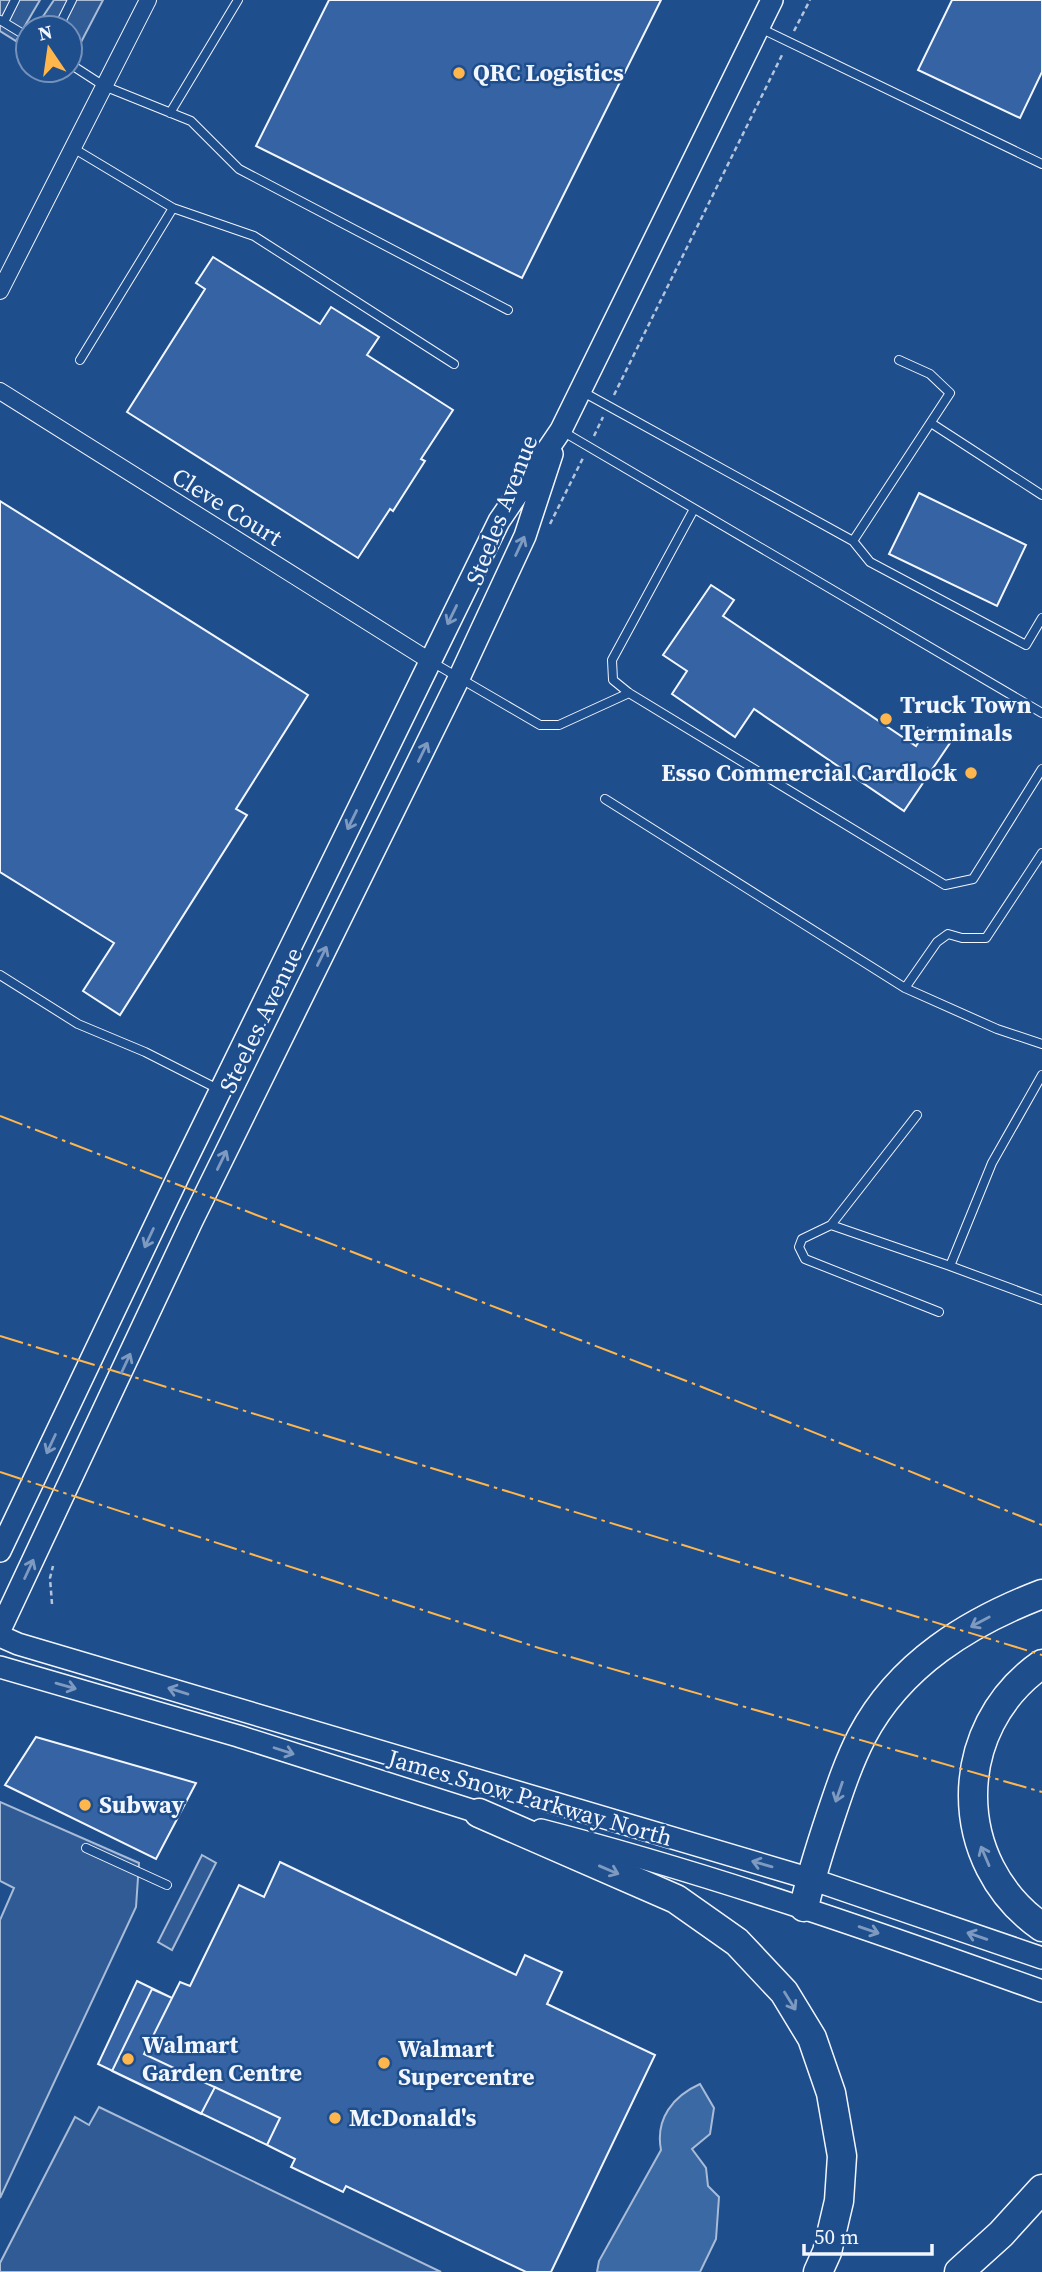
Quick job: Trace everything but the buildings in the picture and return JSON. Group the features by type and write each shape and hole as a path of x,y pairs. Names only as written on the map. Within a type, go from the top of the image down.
{"highway":[{"path":"804,1907 846,1772 862,1735 886,1699 913,1668 955,1635 1009,1606 1042,1594"},
{"path":"1042,1664 1021,1681 989,1724 977,1757 972,1792 976,1827 990,1868 1015,1904 1042,1927"},
{"path":"479,1813 676,1899 737,1942 784,1992 812,2038 831,2093 842,2156 839,2202 827,2252 818,2272"},
{"path":"959,2272 1001,2234 1042,2189"}],"main road":[{"name":"Steeles Avenue","path":"0,1630 192,1221 459,678 525,536 561,430 772,0"},
{"name":"Steeles Avenue","path":"0,1550 220,1090 499,521 561,430"},
{"name":"James Snow Parkway North","path":"0,1636 25,1646 811,1879 1042,1958"},
{"name":"James Snow Parkway North","path":"0,1667 239,1736 479,1813 598,1844 804,1907 1042,1991"}],"street":[{"path":"0,291 148,0"},
{"name":"Cleve Court","path":"0,391 430,661"}],"lane":[{"path":"2,21 15,0"},
{"path":"170,113 238,0"},
{"path":"760,28 1042,164"},
{"path":"84,73 104,86 191,121 239,169 508,310"},
{"path":"72,148 173,208 254,236 454,364"},
{"path":"80,360 173,208"},
{"path":"853,541 950,393 930,374 899,360"},
{"path":"580,391 853,541 870,562 1026,645 1042,618"},
{"path":"930,423 1042,495"},
{"path":"561,430 1042,713"},
{"path":"694,509 612,660 613,680 629,693 945,885 973,879 1042,769"},
{"path":"430,661 540,724 559,725 629,693"},
{"path":"605,799 905,988 997,1029 1042,1044"},
{"path":"905,988 937,942 948,934 962,938 986,938 1042,853"},
{"path":"0,975 78,1024 145,1052 220,1090"},
{"path":"950,1266 992,1163 1042,1075"},
{"path":"917,1115 831,1225 802,1239 799,1247 805,1259 939,1312"},
{"path":"831,1225 1042,1300"},
{"path":"86,1848 167,1885"}],"shaded area":[{"path":"0,0 40,0 32,14 14,14 14,40 0,31"},
{"path":"54,0 103,0 84,36 84,14 45,14"},
{"path":"0,1802 139,1863 136,1907 0,2198 0,1920 14,1888 0,1881"},
{"path":"202,1855 216,1863 172,1950 158,1942"},
{"path":"700,2084 714,2108 710,2134 692,2149 706,2168 708,2186 719,2197 716,2239 700,2272 597,2272 599,2261 661,2150 661,2128 668,2110 682,2095"},
{"path":"99,2107 441,2272 0,2272 0,2263 75,2117 89,2125"}],"power":[{"path":"0,1116 702,1387 1042,1525"},
{"path":"0,1336 1042,1655"},
{"path":"0,1472 539,1648 1042,1792"}],"place":[{"name":"QRC Logistics","path":"459,73"},
{"name":"Truck Town Terminals","path":"886,719"},
{"name":"Esso Commercial Cardlock","path":"971,773"},
{"name":"Subway","path":"85,1805"},
{"name":"Walmart Garden Centre","path":"128,2059"},
{"name":"Walmart Supercentre","path":"384,2063"},
{"name":"McDonald's","path":"335,2118"}]}
